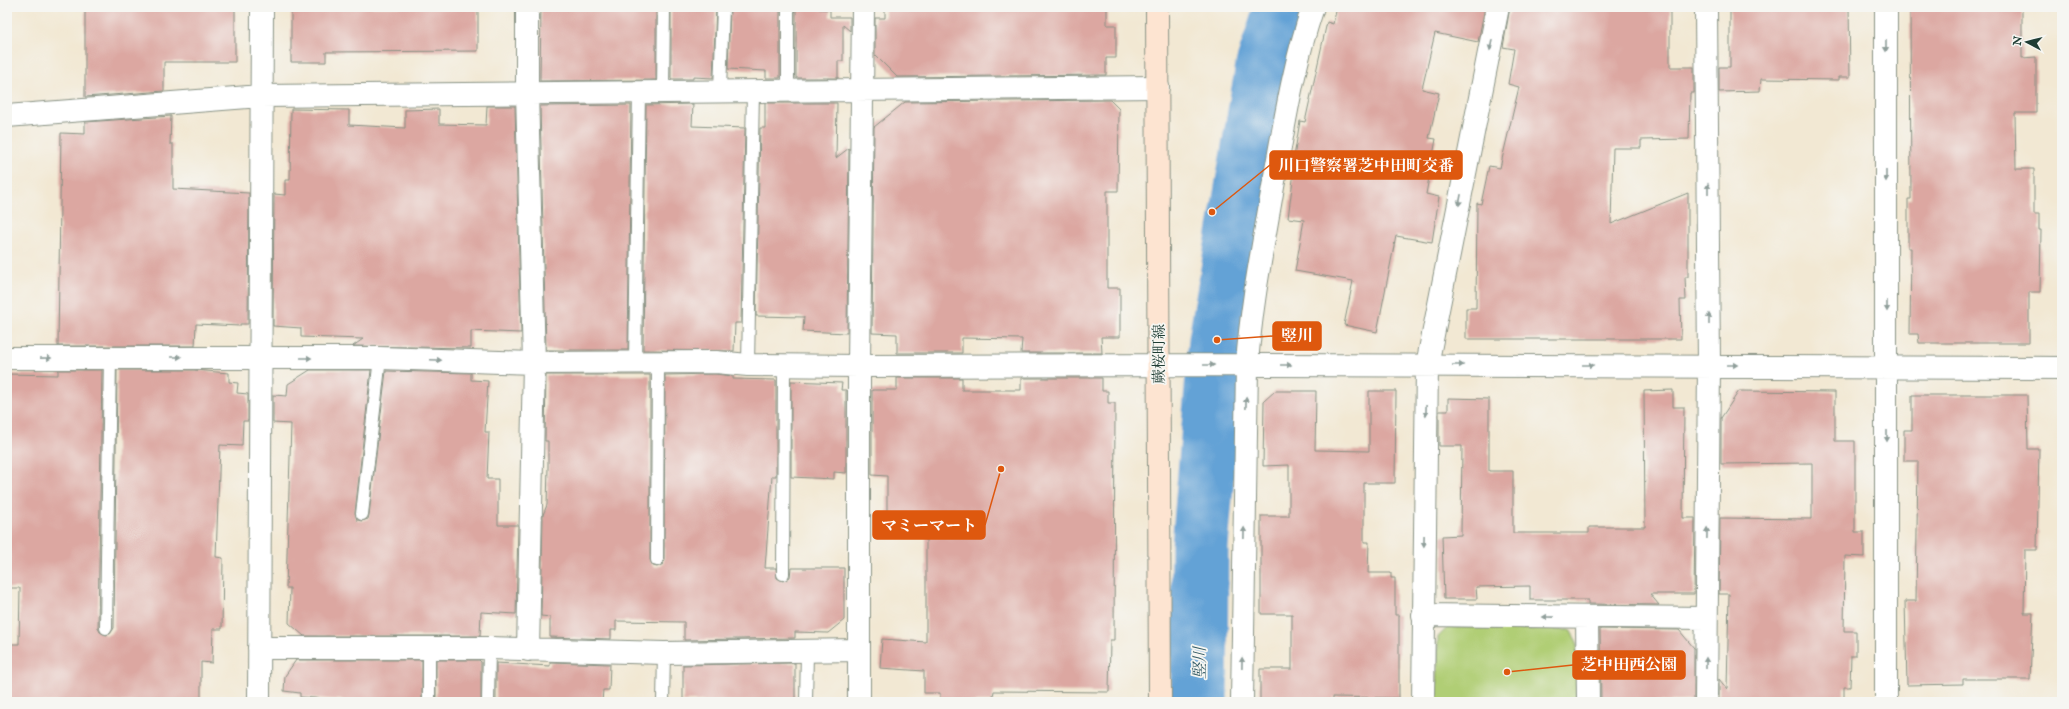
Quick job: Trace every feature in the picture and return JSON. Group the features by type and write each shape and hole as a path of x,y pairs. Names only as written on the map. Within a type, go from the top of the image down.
{"main road":[{"name":"蕨桜町線","path":"1157,7 1160,702"}],"street":[{"path":"259,702 262,7"},
{"path":"527,7 527,92 534,363 528,650"},
{"path":"859,702 859,366 863,7"},
{"path":"1242,702 1241,365 1289,96 1300,43 1313,7"},
{"path":"1423,702 1427,365 1498,7"},
{"path":"1706,7 1709,365 1706,702"},
{"path":"1886,7 1886,702"},
{"path":"7,116 261,96 720,90 1158,87"},
{"path":"7,358 380,358 534,363 716,362 784,366 1709,365 2062,368"},
{"path":"1423,615 1587,618 1706,618"},
{"path":"1587,618 1588,702"},
{"path":"259,648 490,648 664,653 807,652 858,650"}],"lane":[{"path":"663,91 664,7"},
{"path":"720,90 723,7"},
{"path":"788,7 788,90"},
{"path":"748,365 753,90"},
{"path":"634,362 639,91"},
{"path":"106,628 110,357"},
{"path":"362,514 380,358"},
{"path":"657,560 658,363"},
{"path":"783,574 784,366"},
{"path":"488,702 490,648"},
{"path":"429,649 429,702"},
{"path":"806,702 807,652"},
{"path":"664,653 664,702"}],"green space":[{"path":"1448,627 1570,630 1577,642 1577,702 1437,702 1438,637"}],"building":[{"path":"85,7 235,7 235,62 164,62 164,91 85,97"},
{"path":"291,7 478,7 478,51 326,52 326,62 291,62"},
{"path":"541,7 656,7 656,80 540,81"},
{"path":"671,7 716,7 713,78 693,77 693,79 671,79"},
{"path":"730,7 780,7 780,78 766,78 766,71 728,69"},
{"path":"796,7 819,7 819,9 830,10 830,17 850,17 850,31 843,25 843,61 838,61 838,78 796,78"},
{"path":"885,7 1107,7 1107,25 1116,25 1116,58 1106,58 1106,75 897,77 875,55 875,18 885,18"},
{"path":"1337,7 1485,7 1478,42 1435,33 1422,89 1439,93 1429,138 1436,139 1426,194 1439,197 1432,242 1396,236 1377,332 1344,325 1353,281 1295,271 1304,220 1288,218 1295,164 1293,163 1300,121 1305,122 1327,22 1333,24"},
{"path":"1510,7 1670,9 1670,67 1694,67 1694,93 1690,93 1689,139 1641,140 1641,148 1613,148 1611,224 1688,193 1688,277 1685,277 1686,300 1680,300 1681,339 1466,339 1466,308 1476,308 1477,203 1481,204 1489,166 1500,168 1519,87 1508,84 1514,49 1503,47"},
{"path":"1849,7 1850,77 1839,77 1839,80 1761,79 1760,91 1719,92 1719,67 1730,67 1730,8"},
{"path":"1910,7 2022,7 2022,58 2036,57 2036,113 2015,113 2016,169 2034,169 2034,214 2039,214 2039,230 2041,230 2040,292 2029,292 2029,343 1919,343 1918,334 1910,334 1911,248 1908,248 1908,199 1911,199"},
{"path":"1110,100 1119,109 1118,191 1107,191 1107,288 1120,288 1120,337 1101,337 1102,353 1021,353 1022,339 962,338 962,353 897,353 897,334 872,333 874,127 905,102"},
{"path":"765,103 837,103 836,158 849,148 847,333 803,331 804,317 756,316 760,128 765,128"},
{"path":"693,104 692,126 745,128 741,323 735,323 734,351 643,350 646,105"},
{"path":"631,105 628,350 546,350 540,106"},
{"path":"487,106 515,106 521,333 471,331 471,348 353,346 363,339 301,337 301,328 273,326 274,194 285,195 285,180 290,180 291,109 349,110 349,125 405,128 405,110 439,109 439,124 486,125"},
{"path":"171,116 170,144 173,144 173,189 249,193 248,324 240,324 240,326 196,324 195,346 58,346 61,133 85,134 85,122"},
{"path":"58,370 102,370 98,628 100,632 106,635 110,634 114,628 117,370 194,370 229,373 229,382 238,383 237,393 248,394 248,421 243,421 242,446 220,445 216,557 223,558 222,629 213,629 212,663 201,662 201,702 7,702 7,644 19,644 20,588 7,588 7,374 58,375"},
{"path":"310,370 371,370 355,513 357,520 362,521 368,519 369,515 386,371 471,373 471,380 488,381 485,432 489,432 487,479 498,479 498,525 518,525 516,614 481,612 480,636 304,636 289,623 290,588 286,588 291,424 273,423 273,395 287,396 288,384"},
{"path":"715,374 733,376 733,379 776,380 776,476 772,476 765,568 776,568 777,578 783,581 790,577 791,568 844,568 844,620 828,633 795,632 795,638 684,640 684,622 616,621 616,630 611,630 611,639 550,637 550,617 541,616 543,515 547,505 548,467 548,441 545,441 546,375 650,375 650,560 653,566 657,567 663,564 664,560 665,375"},
{"path":"897,378 962,378 962,390 1021,390 1021,378 1102,378 1102,391 1108,391 1108,403 1115,403 1114,640 1110,640 1109,692 994,691 992,702 940,702 940,693 924,693 924,671 880,668 882,639 926,642 926,535 887,535 887,476 872,475 872,390 897,390"},
{"path":"791,381 842,383 841,390 846,390 846,473 834,472 834,479 791,477"},
{"path":"1673,390 1673,407 1684,407 1683,518 1695,518 1694,594 1650,594 1659,605 1588,604 1588,600 1530,600 1530,586 1476,587 1477,599 1444,599 1442,536 1461,535 1462,446 1439,446 1439,411 1448,411 1448,398 1489,399 1489,471 1513,471 1513,533 1589,533 1589,527 1645,527 1644,391"},
{"path":"1275,391 1316,391 1315,450 1369,451 1369,391 1396,391 1395,483 1364,483 1364,542 1369,542 1368,573 1391,573 1391,578 1395,578 1395,615 1399,615 1399,698 1333,697 1333,702 1260,702 1260,669 1292,669 1292,614 1261,614 1261,516 1289,516 1289,465 1263,466 1264,401"},
{"path":"1739,391 1835,392 1835,441 1855,441 1855,532 1864,532 1864,557 1845,556 1844,631 1856,631 1856,656 1851,656 1850,687 1844,687 1844,702 1719,701 1719,679 1727,689 1729,594 1719,594 1720,518 1812,519 1812,463 1721,464 1721,418"},
{"path":"1912,395 2027,395 2028,449 2039,449 2037,550 2025,550 2024,613 2033,613 2030,679 1963,679 1963,684 1907,685 1905,601 1916,601 1918,461 1904,461 1904,430 1912,430"},
{"path":"1600,629 1679,630 1694,648 1694,701 1601,702"},
{"path":"296,660 422,660 422,702 369,702 300,697 300,693 284,691 285,676"},
{"path":"436,660 479,660 481,662 481,702 436,702"},
{"path":"550,662 610,664 609,690 603,690 602,702 496,702 496,663 550,666"},
{"path":"795,663 795,702 683,701 683,665"}],"waterway":[{"name":"竪川","path":"1199,702 1200,547 1217,340 1264,66 1283,7"}],"place":[{"name":"川口警察署芝中田町交番","path":"1212,212"},
{"name":"竪川","path":"1217,340"},
{"name":"マミーマート","path":"1001,469"},
{"name":"芝中田西公園","path":"1507,672"}]}
